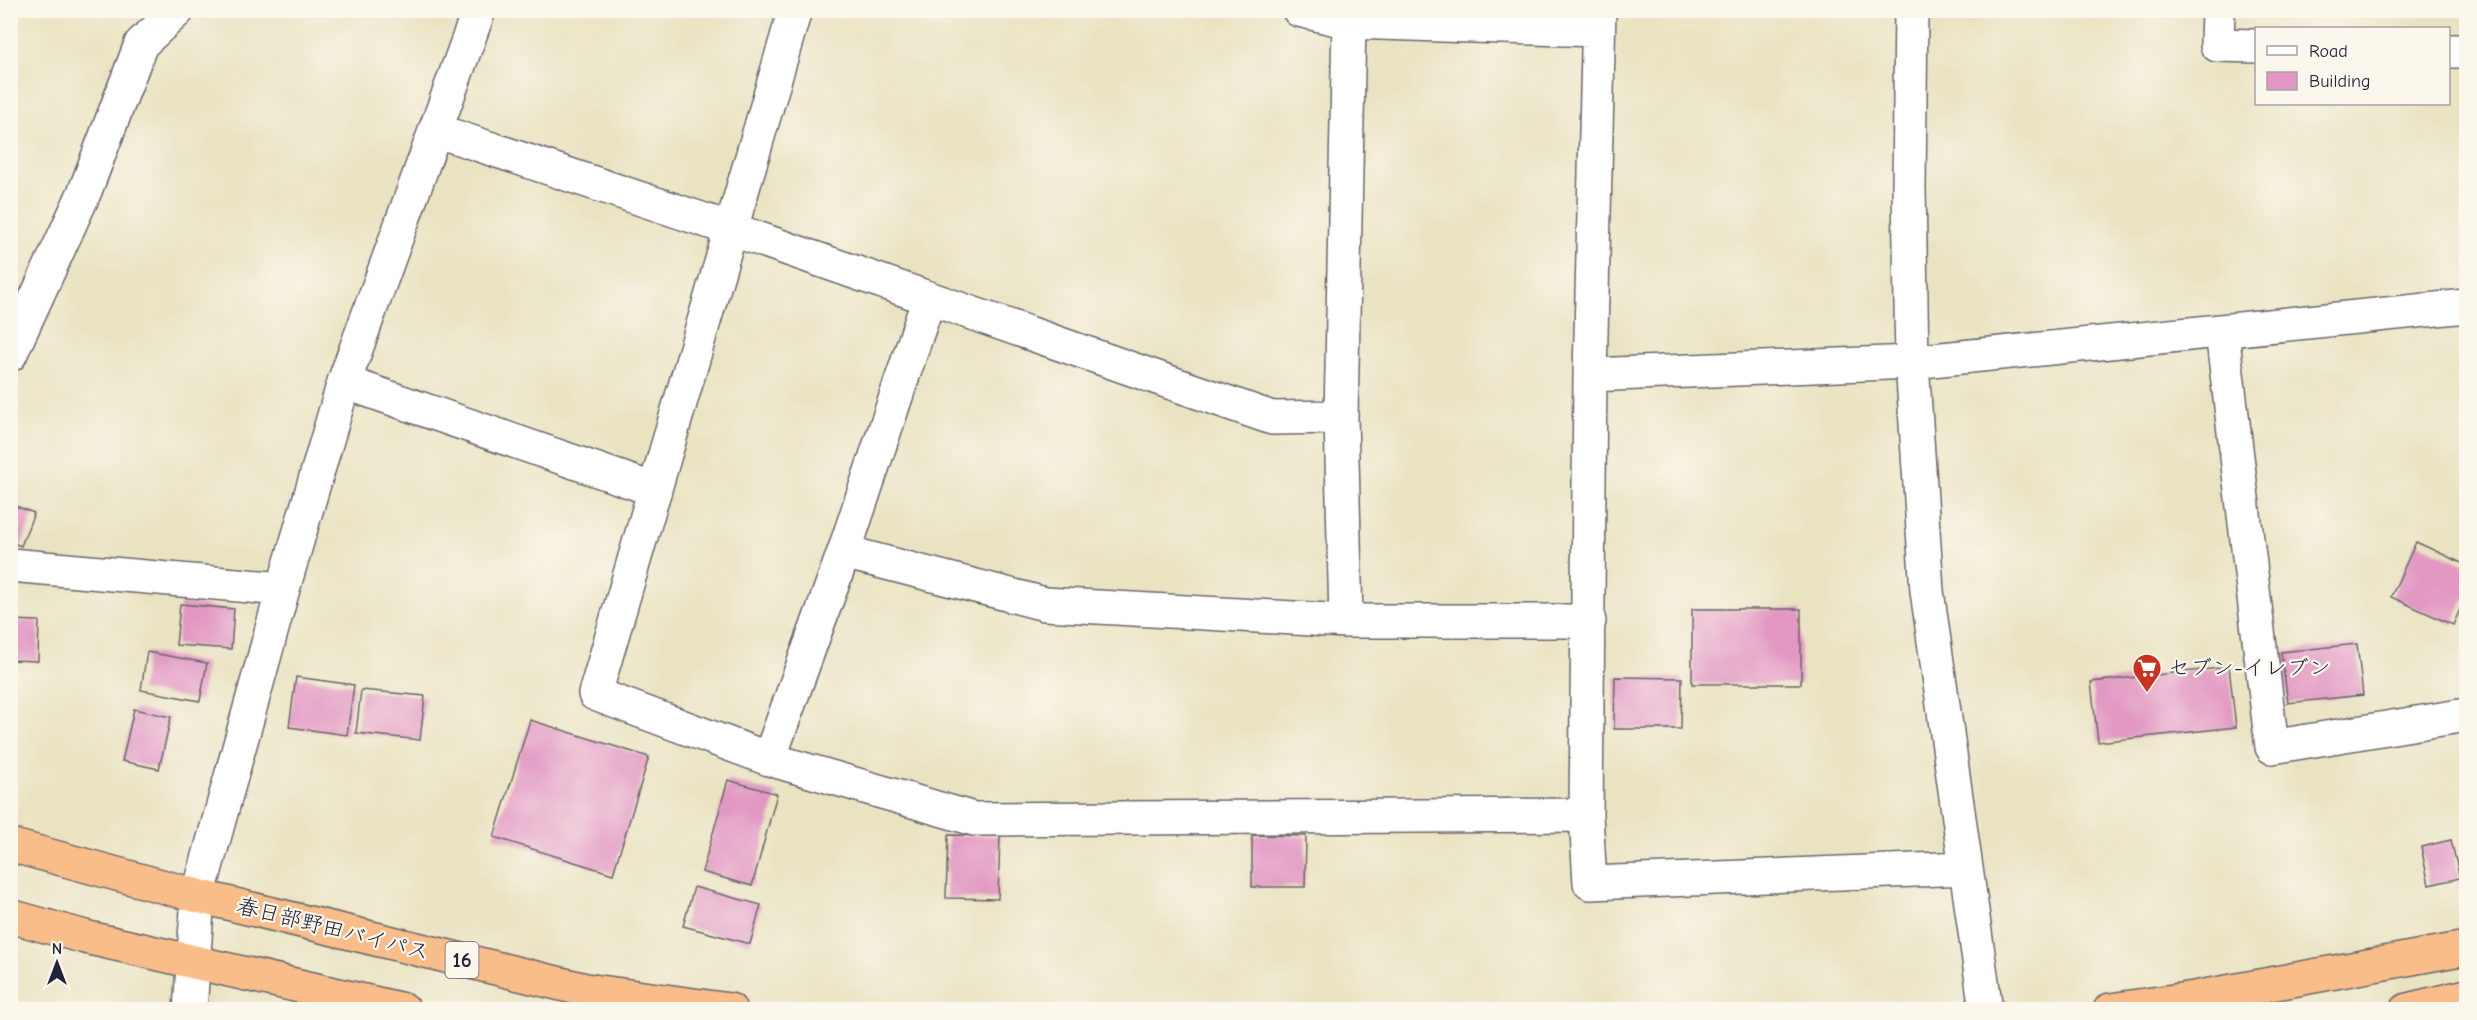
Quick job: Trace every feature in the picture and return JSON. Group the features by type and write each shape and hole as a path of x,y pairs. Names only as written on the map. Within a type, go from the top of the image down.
{"highway":[{"name":"春日部野田バイパス","path":"10,845 198,896 586,990 730,1010"},
{"path":"10,916 84,937 404,1010"},
{"path":"2110,1010 2194,998 2466,948"},
{"path":"2407,1010 2466,996"}],"street":[{"path":"10,355 85,191 141,44 178,10"},
{"path":"190,1010 198,896 283,589 344,382 479,10"},
{"path":"795,10 595,694 769,759 974,819 1586,815"},
{"path":"1299,10 1348,22 1598,20 1590,375 1586,815 1590,883 1966,868"},
{"path":"1911,10 1909,187 1912,362 1927,591 1986,1010"},
{"path":"2218,10 2217,45 2255,46"},
{"path":"1346,621 1341,417 1348,22"},
{"path":"2450,51 2466,51"},
{"path":"435,130 731,229 1272,418 1341,417"},
{"path":"769,759 844,552 929,298"},
{"path":"1590,375 1912,362 2466,306"},
{"path":"2222,332 2272,747 2466,715"},
{"path":"344,382 655,490"},
{"path":"844,552 1045,604 1346,621 1588,621"},
{"path":"10,565 283,589"}],"building":[{"path":"10,504 34,513 21,546 10,542"},
{"path":"2416,542 2466,565 2466,596 2453,625 2391,597"},
{"path":"180,604 234,609 231,649 176,645"},
{"path":"1692,609 1801,609 1801,684 1692,684"},
{"path":"10,620 39,621 38,661 10,660"},
{"path":"2357,644 2363,695 2288,703 2281,652"},
{"path":"147,652 207,663 200,701 141,690"},
{"path":"2229,667 2236,727 2098,742 2091,682"},
{"path":"296,677 354,685 347,735 289,727"},
{"path":"1615,677 1682,678 1681,729 1614,729"},
{"path":"361,690 425,696 420,740 356,733"},
{"path":"134,709 171,717 159,769 122,761"},
{"path":"530,720 649,757 613,874 494,837"},
{"path":"728,780 777,794 752,886 702,872"},
{"path":"948,835 1000,836 998,899 946,898"},
{"path":"1252,835 1306,836 1305,887 1252,887"},
{"path":"2451,840 2460,878 2429,885 2421,847"},
{"path":"694,887 761,905 750,944 683,926"}],"place":[{"name":"セブン-イレブン","path":"2147,694"}]}
